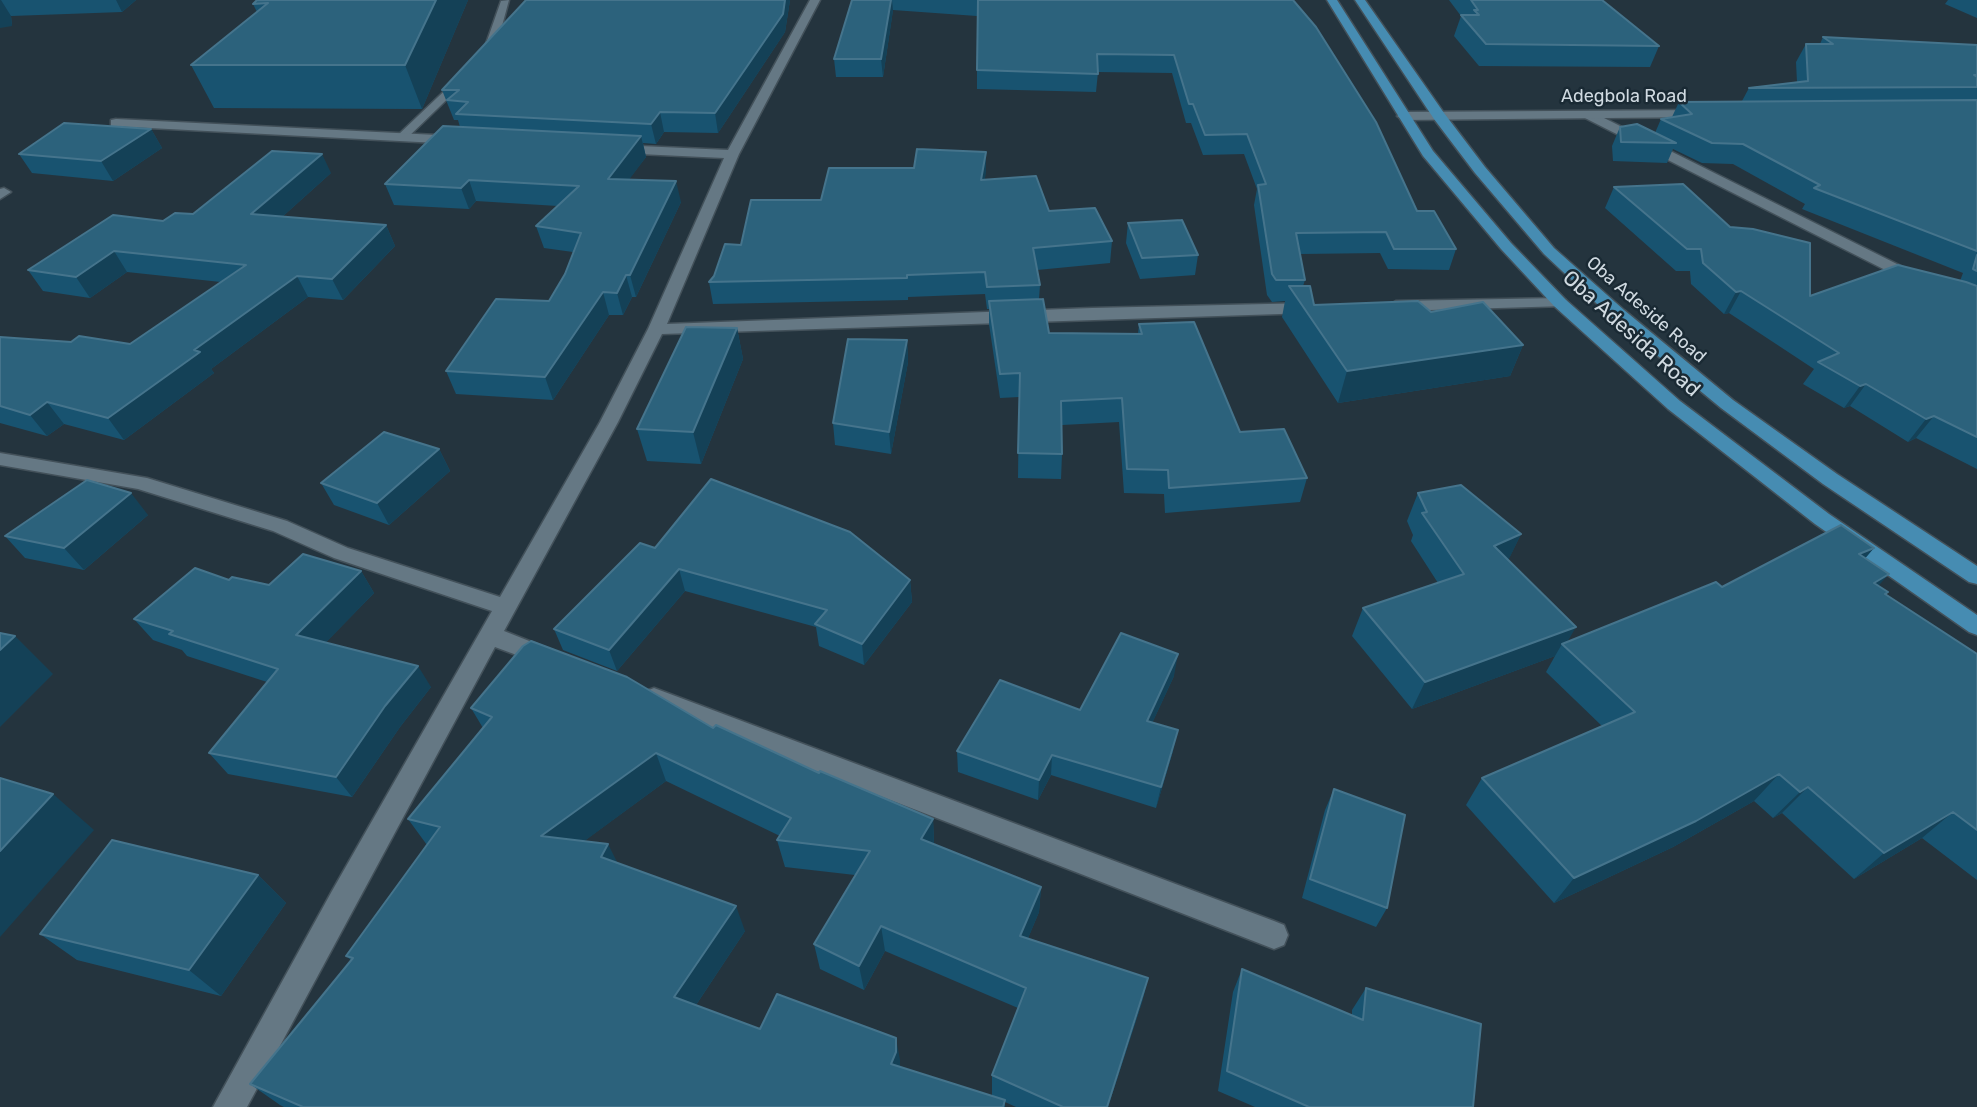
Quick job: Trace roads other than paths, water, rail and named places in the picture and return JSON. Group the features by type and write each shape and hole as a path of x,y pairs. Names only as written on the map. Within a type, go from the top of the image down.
{"main road":[{"name":"Oba Adesida Road","path":"1332,0 1403,116 1462,196 1560,303 1674,405 1822,519 1977,626"},
{"name":"Oba Adeside Road","path":"1360,0 1439,116 1480,170 1549,251 1618,314 1738,412 1830,479 1977,576"}],"street":[{"path":"229,1107 259,1058 342,900 610,422 656,329 732,154 815,0"},
{"path":"1590,114 1927,285"},
{"name":"Adegbola Road","path":"1403,116 1715,114"},
{"path":"116,123 466,141"},
{"path":"598,148 732,154"},
{"path":"1381,307 1560,303"},
{"path":"656,329 1092,313 1326,308"},
{"path":"0,459 140,483 279,526 341,554 507,608"},
{"path":"492,636 567,665"},
{"path":"629,689 1274,935"}],"lane":[{"path":"481,60 494,37 505,1"},
{"path":"402,137 473,69"}]}
